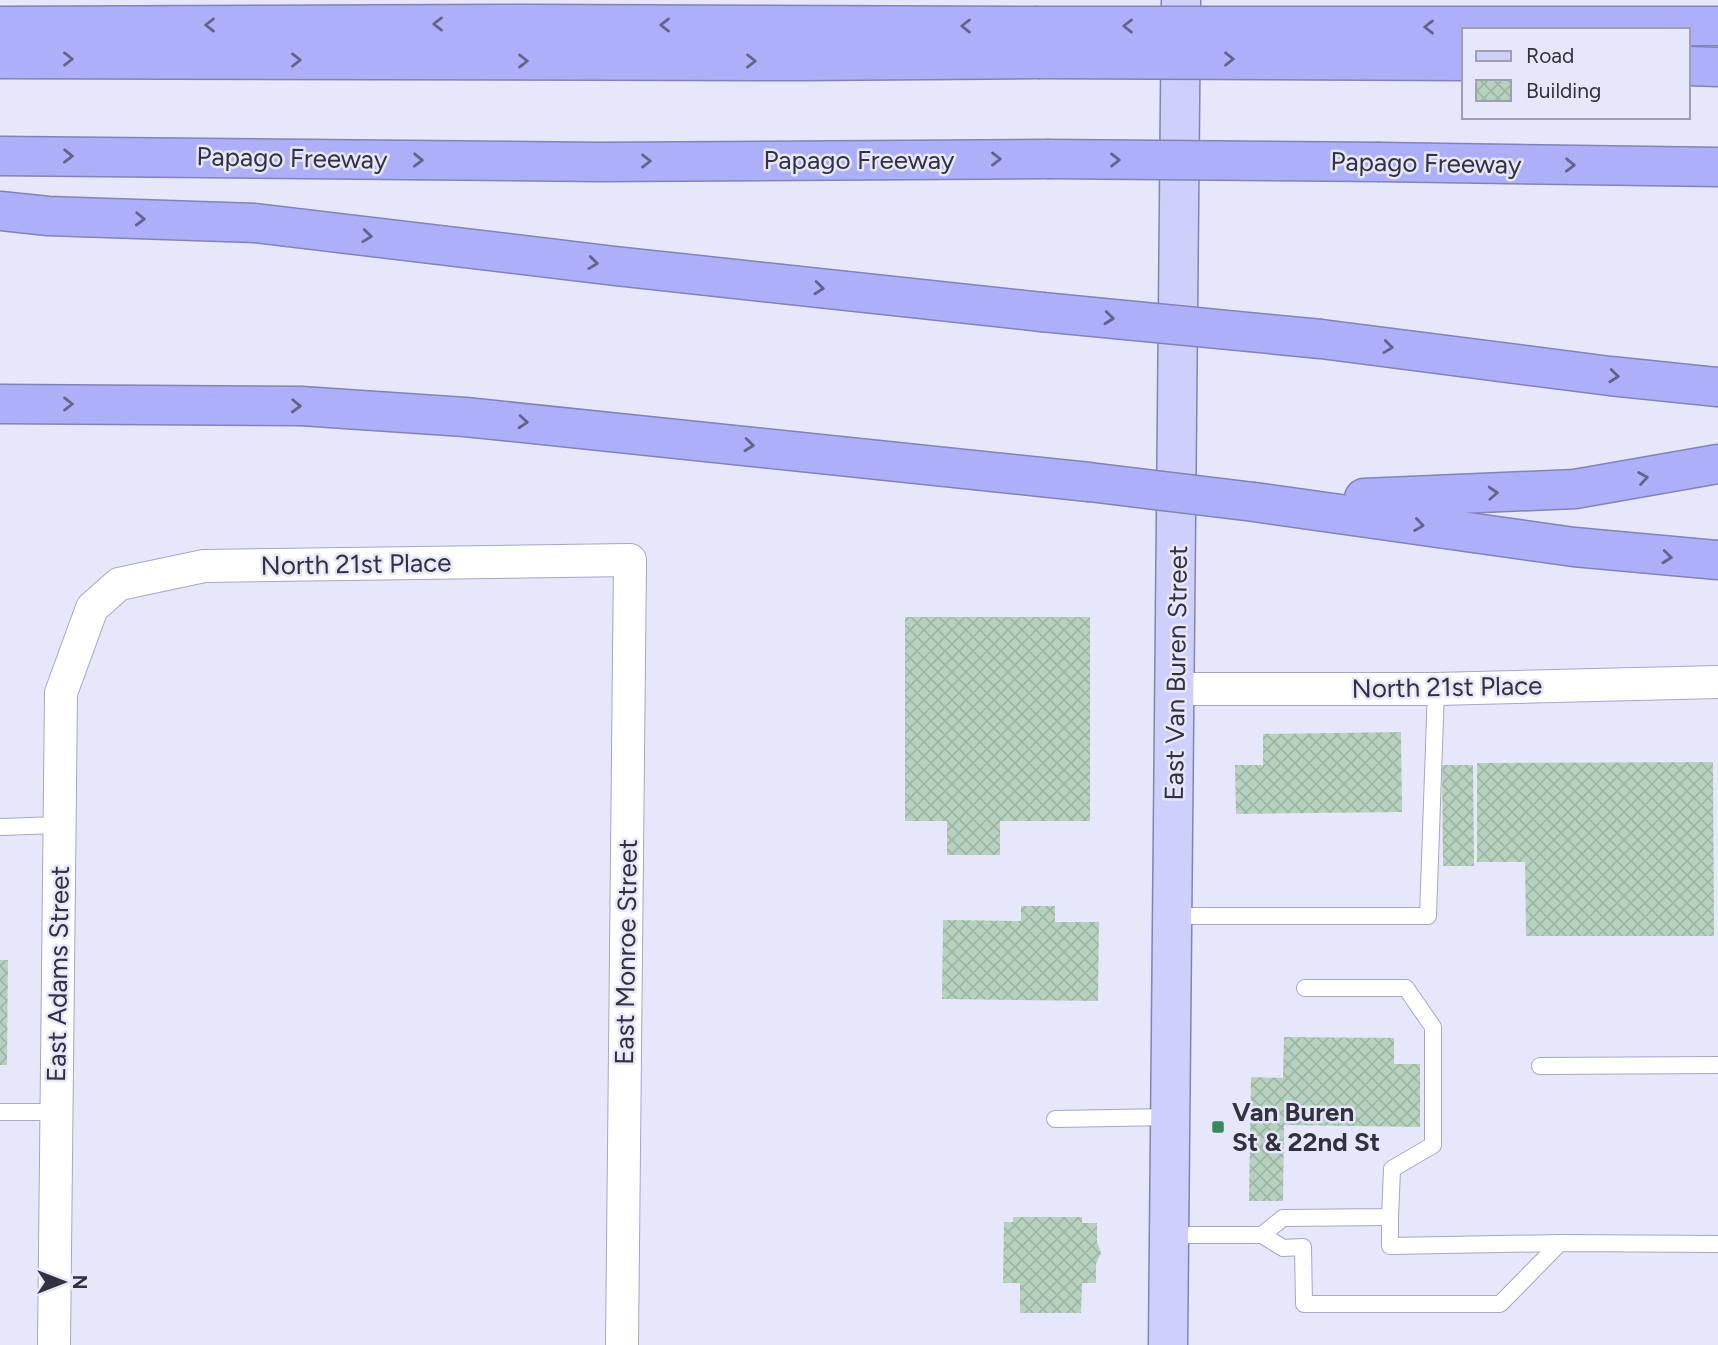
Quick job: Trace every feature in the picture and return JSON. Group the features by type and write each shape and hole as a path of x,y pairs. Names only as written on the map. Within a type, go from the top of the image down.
{"highway":[{"path":"0,26 524,24 1036,42 1462,61"},
{"path":"1633,28 1718,26"},
{"path":"0,59 789,61 1036,42 1462,32"},
{"path":"1690,66 1718,67"},
{"name":"Papago Freeway","path":"0,156 600,162 1047,159 1718,167"},
{"path":"0,211 47,216 255,223 615,266 1321,339 1718,387"},
{"path":"0,404 301,406 567,426 1088,482 1254,502 1574,547 1718,560"},
{"path":"1254,502 1575,489 1718,464"}],"main road":[{"name":"East Van Buren Street","path":"1168,1345 1181,0"}],"street":[{"name":"North 21st Place","path":"92,608 120,584 204,566 630,560"},
{"name":"East Monroe Street","path":"622,1345 630,560"},
{"name":"East Adams Street","path":"54,1345 61,693 92,608"},
{"name":"North 21st Place","path":"1176,689 1436,689 1718,681"}],"lane":[{"path":"1173,916 1428,916 1436,689"},
{"path":"0,827 59,825"},
{"path":"1306,988 1406,988 1433,1027 1433,1145 1392,1169 1390,1247 1560,1243 1718,1244"},
{"path":"1540,1066 1718,1065"},
{"path":"0,1112 57,1112"},
{"path":"1055,1119 1171,1117"},
{"path":"1262,1235 1283,1218 1390,1217"},
{"path":"1169,1235 1262,1235 1283,1248 1303,1247 1304,1304 1500,1304 1560,1243"}],"building":[{"path":"905,617 1090,617 1090,821 1000,821 1000,855 947,855 947,821 905,821"},
{"path":"1401,732 1402,812 1236,814 1235,765 1263,765 1263,734"},
{"path":"1713,762 1714,936 1526,936 1525,862 1477,862 1477,763"},
{"path":"1442,765 1473,765 1474,866 1443,866"},
{"path":"1021,906 1055,906 1055,922 1099,922 1098,1001 942,999 943,920 1021,921"},
{"path":"0,960 8,960 7,1065 0,1065"},
{"path":"1284,1037 1394,1038 1394,1064 1420,1064 1420,1127 1284,1125 1283,1201 1249,1201 1251,1077 1283,1078"},
{"path":"1013,1217 1082,1217 1082,1223 1097,1223 1097,1242 1101,1253 1096,1264 1096,1283 1082,1283 1081,1313 1020,1313 1020,1283 1003,1283 1004,1222 1013,1222"}],"place":[{"name":"Van Buren St & 22nd St","path":"1218,1127"}]}
